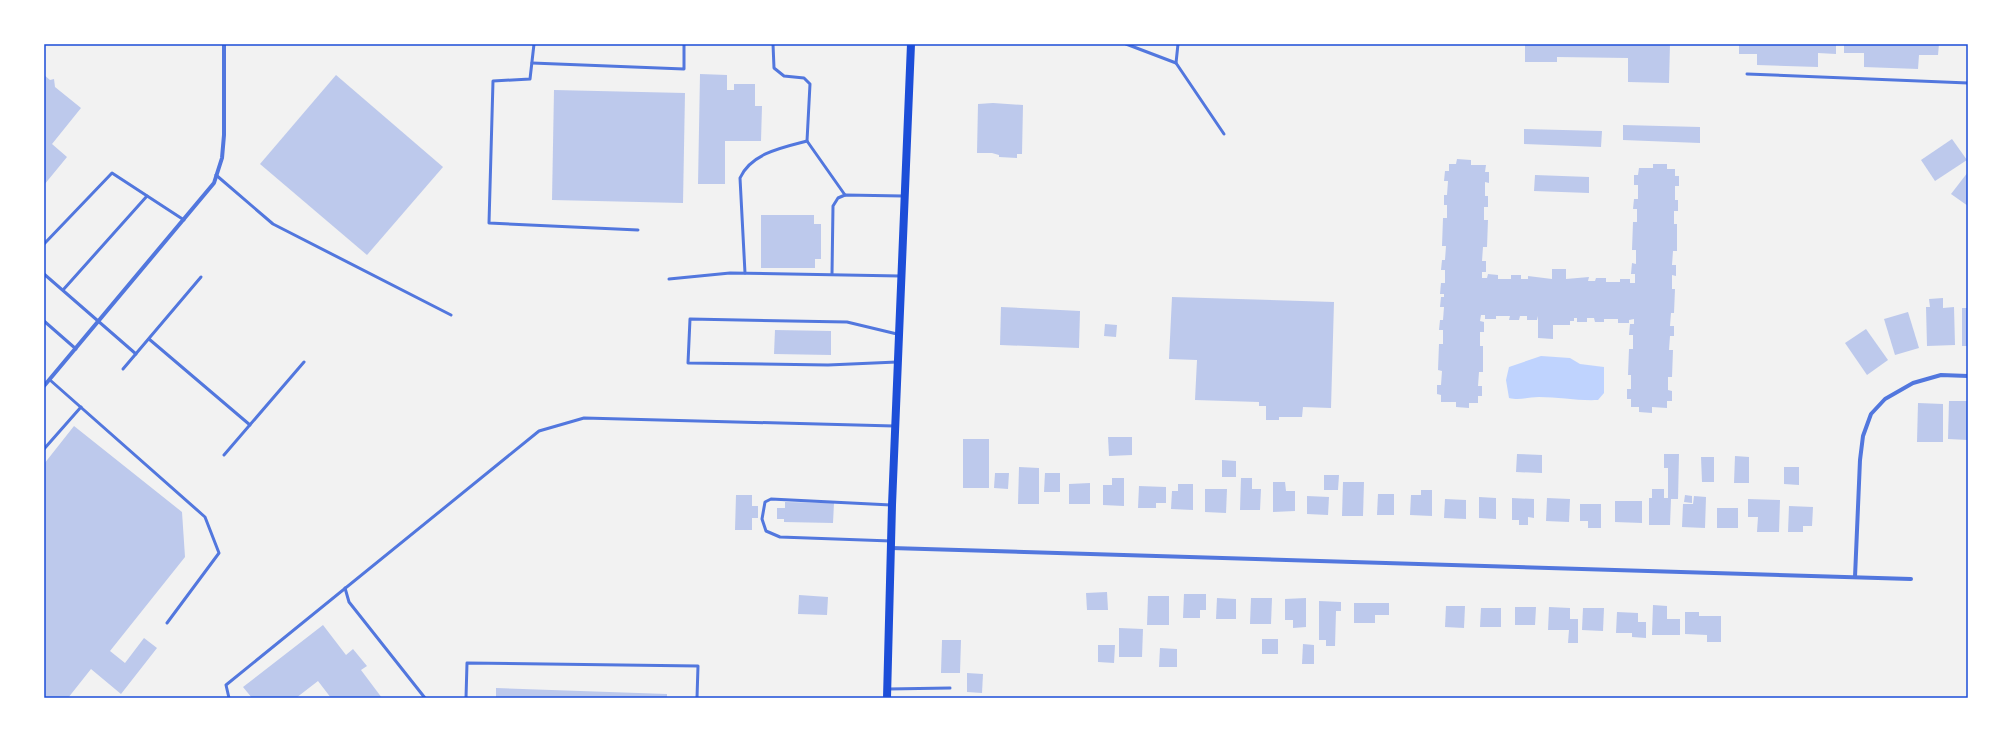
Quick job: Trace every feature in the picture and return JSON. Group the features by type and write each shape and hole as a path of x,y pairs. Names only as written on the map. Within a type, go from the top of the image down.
{"main road":[{"path":"888,698 892,505 911,44"}],"street":[{"path":"44,386 214,183 222,158 224,134 224,44"},
{"path":"1855,577 1860,460 1863,436 1871,414 1885,399 1913,383 1941,375 1968,376"},
{"path":"891,545 1911,579"}],"lane":[{"path":"534,44 530,79 493,81 489,223 638,230"},
{"path":"532,63 684,70 684,44"},
{"path":"773,44 774,68 784,76 804,78 810,84 807,141 846,195"},
{"path":"1126,44 1176,63 1224,134"},
{"path":"1176,63 1178,44"},
{"path":"1747,74 1968,83"},
{"path":"745,273 740,178 743,171 770,150 807,141"},
{"path":"44,244 112,173 184,220"},
{"path":"216,176 273,224 451,315"},
{"path":"832,274 833,206 838,198 846,195 905,196"},
{"path":"63,290 147,196"},
{"path":"668,278 745,273 902,276"},
{"path":"44,274 136,354"},
{"path":"123,369 202,276"},
{"path":"898,362 828,365 688,363 690,319 847,322 899,335"},
{"path":"44,322 76,348"},
{"path":"149,339 250,425"},
{"path":"224,455 304,362"},
{"path":"50,380 205,517 219,553 167,623"},
{"path":"44,449 81,407"},
{"path":"229,698 226,685 539,431 584,418 896,426"},
{"path":"891,545 780,537 766,531 762,519 765,502 771,499 892,505"},
{"path":"345,588 349,602 425,698"},
{"path":"466,698 467,663 698,666 697,698"},
{"path":"888,689 950,688"}],"water":[{"path":"1541,356 1570,358 1580,364 1604,367 1604,393 1598,400 1539,397 1520,399 1509,398 1506,380 1509,367"}],"building":[{"path":"1525,44 1670,44 1669,83 1628,82 1628,58 1557,57 1557,62 1525,62"},
{"path":"1739,44 1836,44 1836,54 1818,53 1818,67 1757,65 1757,54 1739,54"},
{"path":"1844,44 1939,44 1938,55 1919,55 1918,69 1864,67 1864,53 1844,53"},
{"path":"700,74 727,75 727,90 734,90 734,84 755,84 755,106 762,106 761,141 725,141 725,184 698,184"},
{"path":"44,75 50,80 54,79 55,87 81,108 52,144 67,157 44,185"},
{"path":"336,75 443,167 367,255 260,164"},
{"path":"554,90 685,93 683,203 552,200"},
{"path":"993,103 1023,105 1022,154 1017,154 1017,158 999,157 999,155 992,153 977,153 978,104"},
{"path":"1623,125 1700,127 1700,143 1623,140"},
{"path":"1524,129 1602,131 1601,147 1524,144"},
{"path":"1952,139 1967,160 1935,181 1921,160"},
{"path":"1457,159 1471,160 1471,165 1486,165 1485,172 1489,172 1489,183 1485,182 1485,196 1488,196 1488,207 1484,207 1484,220 1488,220 1487,247 1483,247 1482,261 1486,261 1486,272 1482,272 1482,278 1487,278 1488,274 1498,275 1498,279 1511,279 1511,275 1521,275 1521,279 1528,279 1528,276 1552,279 1552,269 1566,269 1566,279 1589,277 1588,281 1595,281 1596,278 1606,278 1606,282 1620,282 1620,279 1630,279 1630,283 1635,283 1635,274 1631,274 1632,263 1636,264 1636,250 1632,250 1633,222 1637,222 1637,209 1633,209 1634,199 1638,199 1638,185 1634,185 1634,175 1638,175 1639,168 1653,168 1653,164 1667,164 1667,169 1675,169 1675,176 1679,176 1679,186 1675,186 1675,200 1678,200 1678,211 1674,211 1674,224 1677,224 1677,251 1673,251 1672,265 1676,265 1676,276 1672,275 1672,289 1675,289 1674,313 1671,313 1670,326 1674,326 1674,336 1670,336 1669,350 1673,350 1672,377 1668,377 1668,390 1672,391 1672,401 1667,401 1667,408 1652,407 1652,413 1639,412 1639,407 1631,407 1631,399 1627,399 1627,389 1631,389 1631,375 1628,375 1629,349 1633,349 1633,335 1629,335 1630,324 1634,324 1634,319 1629,320 1629,323 1618,323 1618,319 1604,319 1604,322 1595,322 1594,318 1587,318 1587,322 1577,322 1577,318 1574,318 1574,321 1570,321 1570,325 1553,325 1553,339 1538,338 1538,316 1537,320 1527,320 1527,316 1520,316 1519,320 1509,320 1510,316 1496,316 1496,319 1485,319 1485,315 1481,315 1480,321 1484,322 1484,332 1480,332 1480,346 1483,346 1483,372 1479,372 1478,386 1482,386 1482,396 1478,396 1478,403 1469,403 1469,408 1456,407 1456,402 1441,402 1441,395 1437,394 1437,385 1441,385 1442,371 1438,370 1439,344 1443,344 1443,330 1439,330 1440,320 1443,320 1444,307 1440,307 1441,297 1444,297 1444,294 1440,294 1441,283 1445,283 1445,270 1441,270 1442,260 1445,260 1446,246 1442,246 1443,218 1447,218 1447,205 1444,205 1444,195 1447,195 1448,181 1444,181 1445,171 1449,171 1449,164 1456,164"},
{"path":"1968,172 1968,206 1951,194"},
{"path":"1535,175 1589,177 1589,193 1534,191"},
{"path":"761,215 814,215 814,224 821,224 821,259 815,259 815,268 761,268"},
{"path":"1172,297 1334,302 1331,408 1303,407 1302,417 1279,417 1279,420 1266,420 1266,406 1259,406 1259,402 1195,400 1197,360 1169,359"},
{"path":"1943,298 1943,308 1954,307 1955,345 1927,346 1926,307 1930,307 1929,299"},
{"path":"1001,307 1080,311 1079,348 1000,345"},
{"path":"1962,308 1968,308 1968,346 1962,346"},
{"path":"1908,312 1919,348 1895,355 1884,319"},
{"path":"1105,324 1117,325 1116,337 1104,336"},
{"path":"1866,329 1888,360 1867,375 1845,343"},
{"path":"775,330 831,331 831,355 774,354"},
{"path":"1949,401 1968,401 1968,440 1948,439"},
{"path":"1918,403 1943,404 1943,442 1917,442"},
{"path":"74,426 182,512 185,557 110,651 125,663 144,638 157,648 121,694 91,669 68,698 44,698 44,464"},
{"path":"1108,437 1132,437 1132,455 1109,456"},
{"path":"963,439 989,439 989,488 963,488"},
{"path":"1517,454 1542,455 1542,473 1516,472"},
{"path":"1664,454 1679,454 1678,499 1671,499 1670,525 1649,525 1649,498 1652,498 1652,489 1664,489 1664,498 1668,498 1668,468 1664,468"},
{"path":"1735,456 1749,457 1749,483 1734,483"},
{"path":"1701,457 1714,457 1714,482 1702,482"},
{"path":"1222,460 1236,461 1236,477 1222,477"},
{"path":"1019,467 1039,468 1039,504 1018,504"},
{"path":"1784,467 1799,467 1799,485 1784,484"},
{"path":"995,473 1009,473 1008,489 994,488"},
{"path":"1045,473 1060,473 1060,492 1044,492"},
{"path":"1324,475 1339,475 1338,490 1324,490"},
{"path":"1112,478 1124,478 1124,506 1103,505 1103,485 1112,485"},
{"path":"1241,478 1252,478 1252,489 1261,489 1260,510 1240,510"},
{"path":"1273,482 1285,482 1286,491 1295,491 1295,511 1273,512"},
{"path":"1343,482 1364,482 1363,516 1342,516"},
{"path":"1090,483 1090,504 1069,504 1069,484"},
{"path":"1178,484 1193,484 1193,510 1171,509 1172,491 1178,491"},
{"path":"1139,486 1166,487 1166,503 1156,503 1156,508 1138,508"},
{"path":"1205,489 1227,489 1226,513 1205,512"},
{"path":"1421,490 1432,490 1432,516 1410,515 1411,495 1421,495"},
{"path":"1378,494 1394,494 1394,515 1377,515"},
{"path":"736,495 752,495 752,506 758,506 758,518 752,518 752,530 735,530"},
{"path":"1685,495 1692,496 1692,503 1684,502"},
{"path":"1307,496 1329,497 1328,515 1307,514"},
{"path":"1694,496 1706,497 1705,528 1682,527 1683,504 1693,504"},
{"path":"1479,497 1496,498 1496,519 1479,518"},
{"path":"1512,498 1534,499 1534,518 1528,517 1528,525 1519,525 1519,520 1512,520"},
{"path":"1547,498 1570,499 1569,522 1546,521"},
{"path":"1445,499 1466,500 1466,519 1444,518"},
{"path":"1748,499 1780,500 1779,532 1757,532 1758,517 1748,517"},
{"path":"1615,501 1642,501 1642,523 1615,522"},
{"path":"785,502 834,503 833,523 784,522 784,519 777,519 777,508 785,508"},
{"path":"1580,504 1601,504 1601,528 1588,528 1588,521 1580,521"},
{"path":"1789,506 1813,507 1812,526 1803,526 1803,532 1788,532"},
{"path":"1717,508 1738,508 1738,528 1717,528"},
{"path":"1107,592 1108,610 1087,610 1086,593"},
{"path":"1184,594 1206,594 1206,610 1200,610 1200,618 1183,618"},
{"path":"799,595 828,597 827,615 798,614"},
{"path":"1148,596 1169,596 1169,625 1147,625"},
{"path":"1217,598 1236,599 1236,619 1216,619"},
{"path":"1251,598 1272,598 1271,624 1250,624"},
{"path":"1306,598 1306,627 1293,628 1293,620 1285,620 1285,599"},
{"path":"1319,601 1341,602 1341,611 1336,611 1335,646 1326,646 1326,640 1319,640"},
{"path":"1354,603 1389,603 1389,615 1375,615 1375,623 1354,623"},
{"path":"1653,605 1667,606 1667,619 1680,619 1680,635 1652,635"},
{"path":"1446,606 1465,606 1464,628 1445,627"},
{"path":"1515,607 1536,607 1535,625 1515,625"},
{"path":"1549,607 1570,608 1570,619 1578,619 1578,643 1568,643 1569,630 1548,630"},
{"path":"1481,608 1501,608 1501,627 1480,627"},
{"path":"1583,608 1604,608 1603,631 1582,630"},
{"path":"1617,612 1638,613 1638,622 1646,622 1646,638 1632,637 1632,633 1616,633"},
{"path":"1685,612 1699,612 1699,616 1721,616 1721,642 1707,642 1707,635 1685,634"},
{"path":"323,625 346,655 353,649 367,666 361,670 382,698 331,698 318,681 296,698 252,698 243,687"},
{"path":"1119,628 1143,629 1142,657 1119,657"},
{"path":"1262,639 1278,639 1278,654 1262,654"},
{"path":"942,640 961,640 960,673 941,673"},
{"path":"1303,644 1314,645 1314,664 1302,664"},
{"path":"1098,645 1115,645 1114,663 1098,662"},
{"path":"1160,648 1177,649 1177,667 1159,667"},
{"path":"967,673 983,674 982,693 967,692"},
{"path":"496,688 667,694 667,698 496,698"}]}
